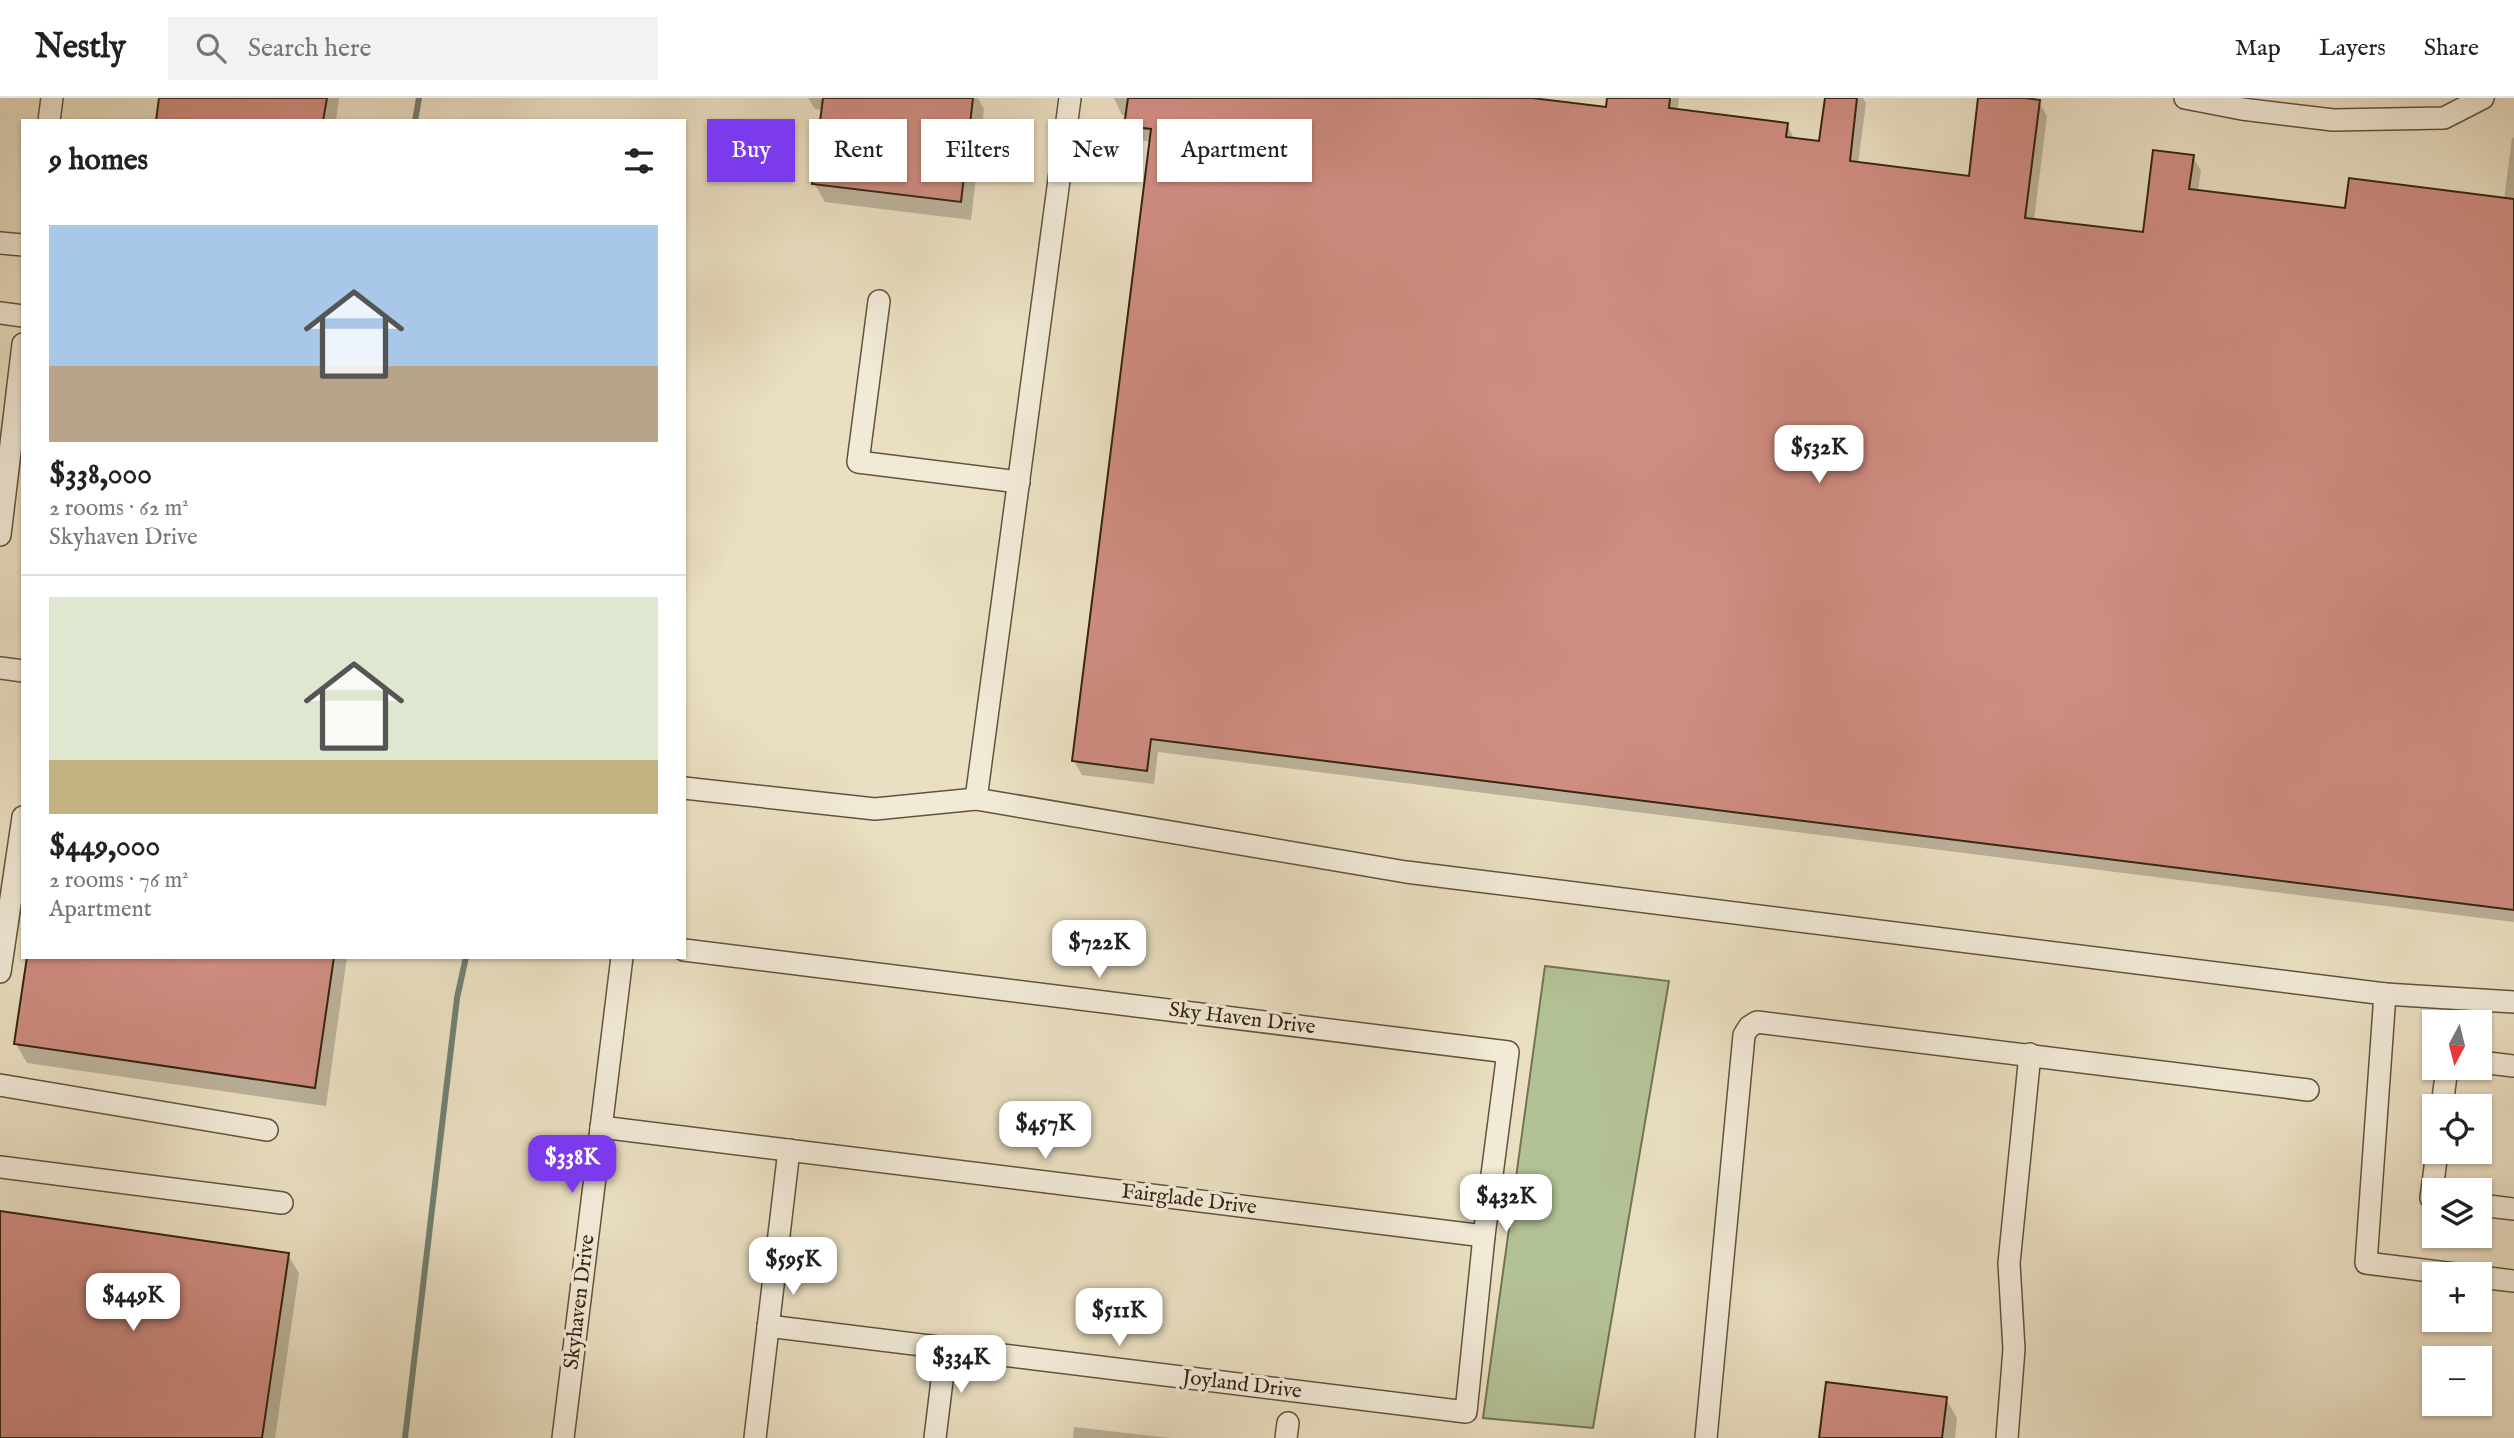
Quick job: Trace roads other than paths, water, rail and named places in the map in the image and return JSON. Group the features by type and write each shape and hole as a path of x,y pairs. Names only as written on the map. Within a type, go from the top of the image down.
{"street":[{"path":"49,119 52,98"},
{"path":"976,799 1070,98"},
{"path":"2185,98 2278,115 2333,120 2444,118 2483,98"},
{"path":"0,243 21,245"},
{"path":"878,301 858,462 1019,482"},
{"path":"0,313 21,316"},
{"path":"0,535 14,489 21,376"},
{"path":"0,668 21,671"},
{"path":"686,788 876,809 976,799 1406,872 2385,994 2514,1002"},
{"path":"0,972 21,830"},
{"name":"Sky Haven Drive","path":"686,950 1508,1052 1484,1236"},
{"name":"Skyhaven Drive","path":"564,1438 622,959"},
{"path":"2385,994 2366,1263 2422,1270"},
{"path":"1706,1438 1744,1035 1749,1027 1757,1022 2308,1090"},
{"path":"2007,1438 2014,1349 2009,1263 2029,1054"},
{"path":"2492,1063 2514,1066"},
{"path":"0,1085 267,1130"},
{"name":"Fairglade Drive","path":"601,1126 1484,1236"},
{"path":"755,1438 789,1150"},
{"path":"0,1167 282,1203"},
{"path":"2492,1206 2514,1209"},
{"name":"Joyland Drive","path":"768,1326 1466,1412 1484,1236"},
{"path":"2492,1278 2514,1281"},
{"path":"935,1438 946,1348"}],"waterway":[{"path":"415,119 419,98"},
{"path":"405,1438 457,998 466,959"}]}
